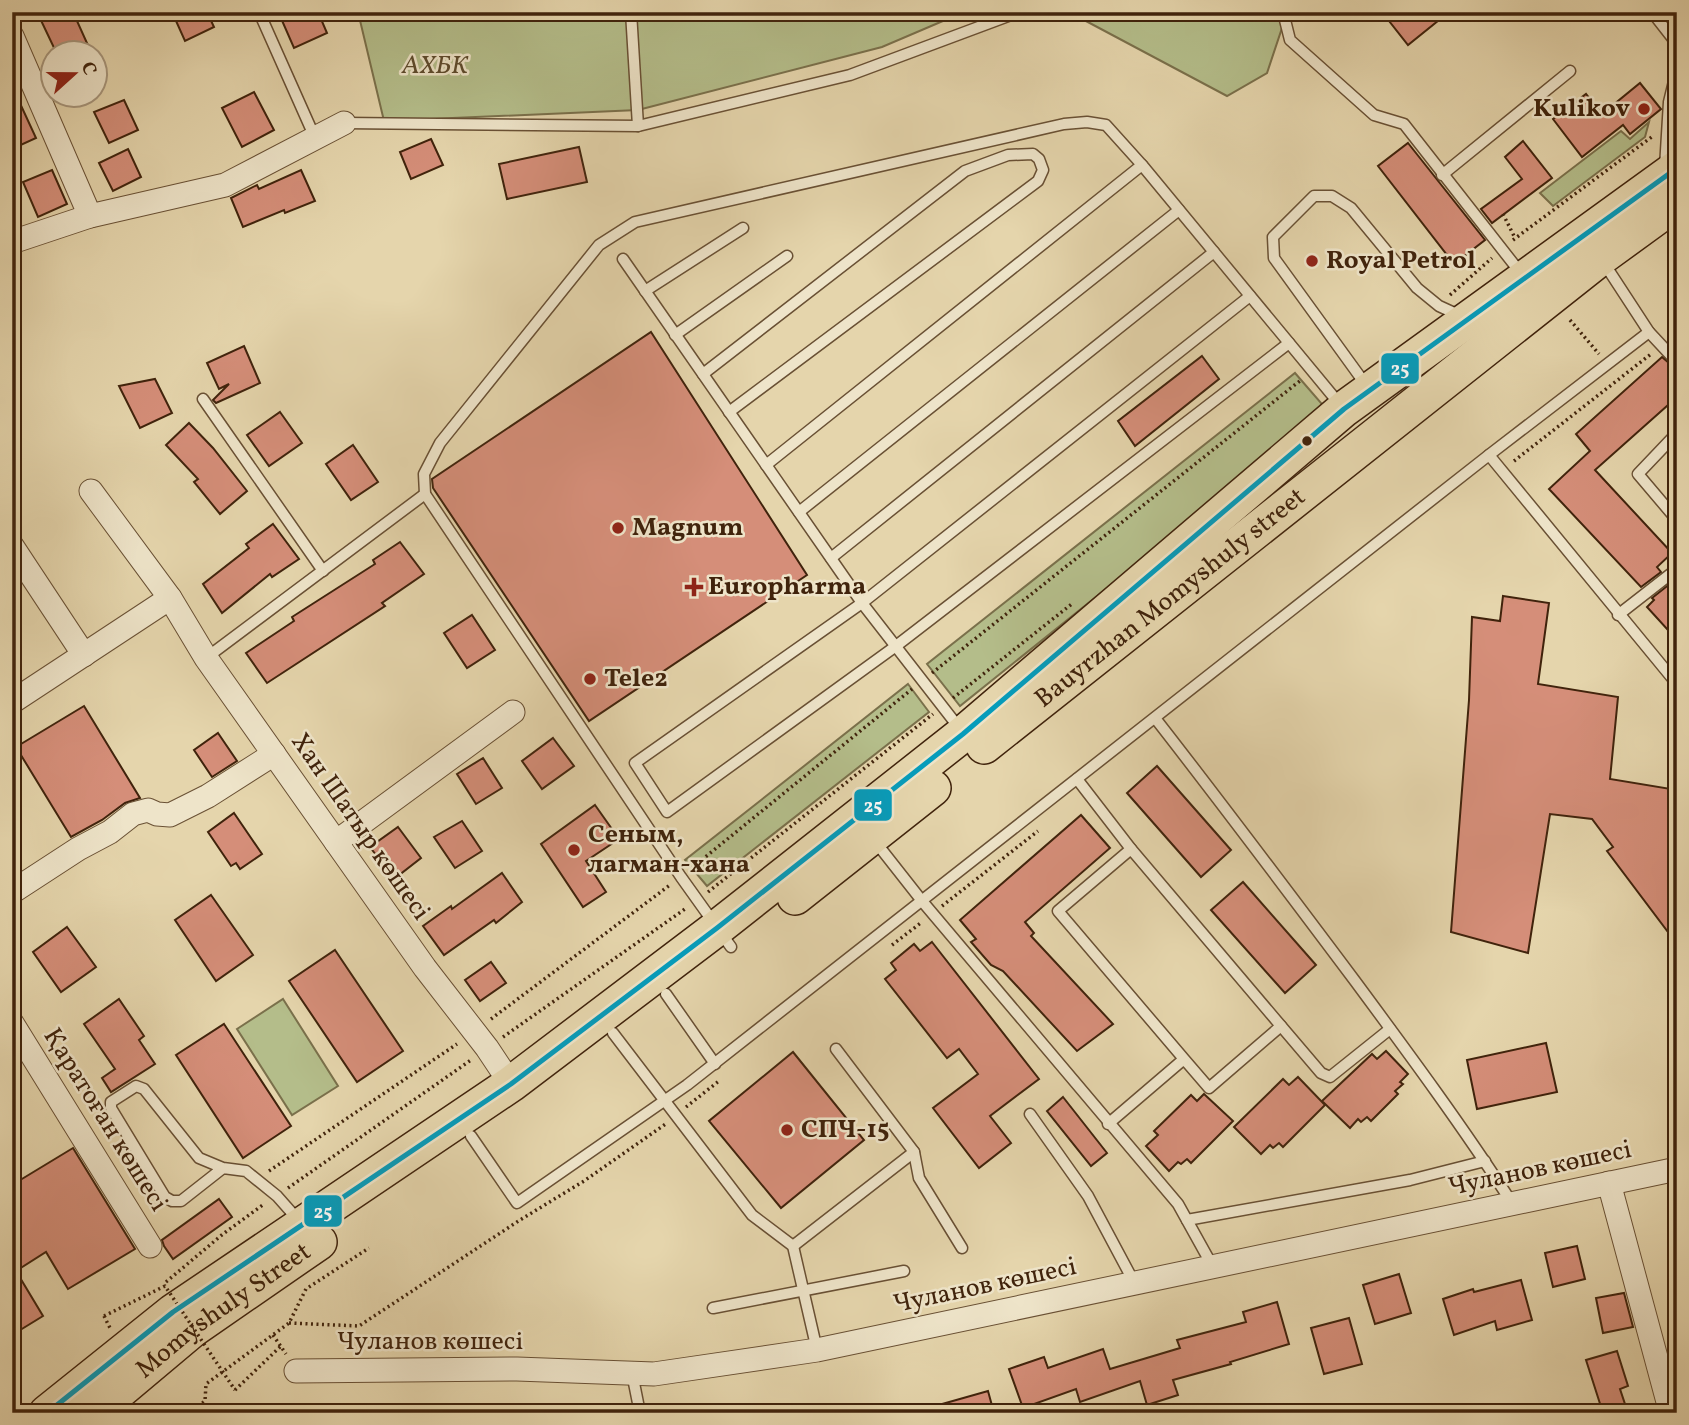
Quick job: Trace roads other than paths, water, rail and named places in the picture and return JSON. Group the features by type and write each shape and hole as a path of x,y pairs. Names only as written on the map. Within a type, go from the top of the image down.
{"main road":[{"name":"Bauyrzhan Momyshuly street","path":"666,994 724,938 970,743 1600,258 1673,182"},
{"name":"Bauyrzhan Momyshuly street","path":"37,1410 173,1312 873,838 970,743 1454,312 1524,278 1673,182"},
{"name":"Momyshuly Street","path":"93,1413 193,1329 471,1136 666,994"}],"street":[{"path":"12,36 90,216"},
{"path":"12,242 90,216 225,185 316,140 344,123"},
{"name":"Хан Шатыр көшесі","path":"92,491 170,598 206,658 425,968 511,1084"},
{"path":"12,546 84,655"},
{"path":"12,702 170,598"},
{"path":"336,842 513,712"},
{"path":"12,892 78,849 110,832 133,814 148,810 170,815 208,796 274,754"},
{"name":"Қаратоған көшесі","path":"12,1023 150,1246"},
{"name":"Чуланов көшесі","path":"296,1371 517,1369 654,1374 817,1350 1677,1169"},
{"path":"1609,1183 1671,1413"}],"lane":[{"path":"258,12 316,140"},
{"path":"631,12 638,126"},
{"path":"344,123 638,126 850,75 1019,12"},
{"path":"1283,12 1290,40 1374,115 1404,124 1524,278"},
{"path":"1652,12 1677,44"},
{"path":"1673,182 1667,125 1677,69"},
{"path":"1442,175 1570,71"},
{"path":"724,938 425,494 424,474 440,443 599,245 635,222 1064,124 1087,122 1106,125 1312,371 1357,400"},
{"path":"702,374 965,171 1008,155 1033,154 1039,159 1043,170 1038,181 729,412"},
{"path":"766,465 1142,165"},
{"path":"1357,400 1274,258 1273,237 1314,196 1332,196 1351,208 1417,288 1454,312"},
{"path":"799,512 1179,210"},
{"path":"645,291 743,228"},
{"path":"831,558 1214,252"},
{"path":"675,335 787,256"},
{"path":"1600,258 1650,332 1677,362"},
{"path":"623,259 862,603 970,743"},
{"path":"615,776 862,603 1250,296"},
{"path":"471,1136 517,1203 715,1064 1489,455 1650,332"},
{"path":"648,825 896,646 1289,343"},
{"path":"203,399 323,571"},
{"path":"1677,433 1638,474 1677,520"},
{"path":"1489,455 1677,684"},
{"path":"206,658 425,494"},
{"path":"1618,615 1677,569"},
{"path":"1155,718 1390,1029 1485,1161 1512,1204"},
{"path":"635,763 667,812"},
{"path":"1077,779 1131,849 1321,1073 1330,1077 1390,1029"},
{"path":"873,838 922,901 1178,1205 1213,1267"},
{"path":"1131,849 1058,911 1209,1088 1281,1026"},
{"path":"666,994 715,1064"},
{"path":"613,1033 752,1215 793,1246 817,1350"},
{"path":"836,1049 914,1152 919,1178 962,1248"},
{"path":"1108,1124 1184,1059"},
{"path":"223,1168 181,1201 172,1201 165,1197 111,1108 111,1102 136,1086 144,1089 199,1158 223,1168 246,1171 277,1196 302,1224"},
{"path":"1030,1114 1088,1196 1135,1284"},
{"path":"793,1246 914,1152"},
{"path":"1187,1220 1385,1185 1485,1161"},
{"path":"713,1308 904,1271"},
{"path":"632,1373 640,1413"}],"place":[{"name":"Kulikov","path":"1644,109"},
{"name":"Royal Petrol","path":"1312,261"},
{"name":"Magnum","path":"618,528"},
{"name":"Europharma","path":"694,587"},
{"name":"Tele2","path":"590,679"},
{"name":"Сеным, лагман-хана","path":"574,850"},
{"name":"СПЧ-15","path":"787,1130"}],"park label":[{"name":"АХБК","path":"435,66"}]}
